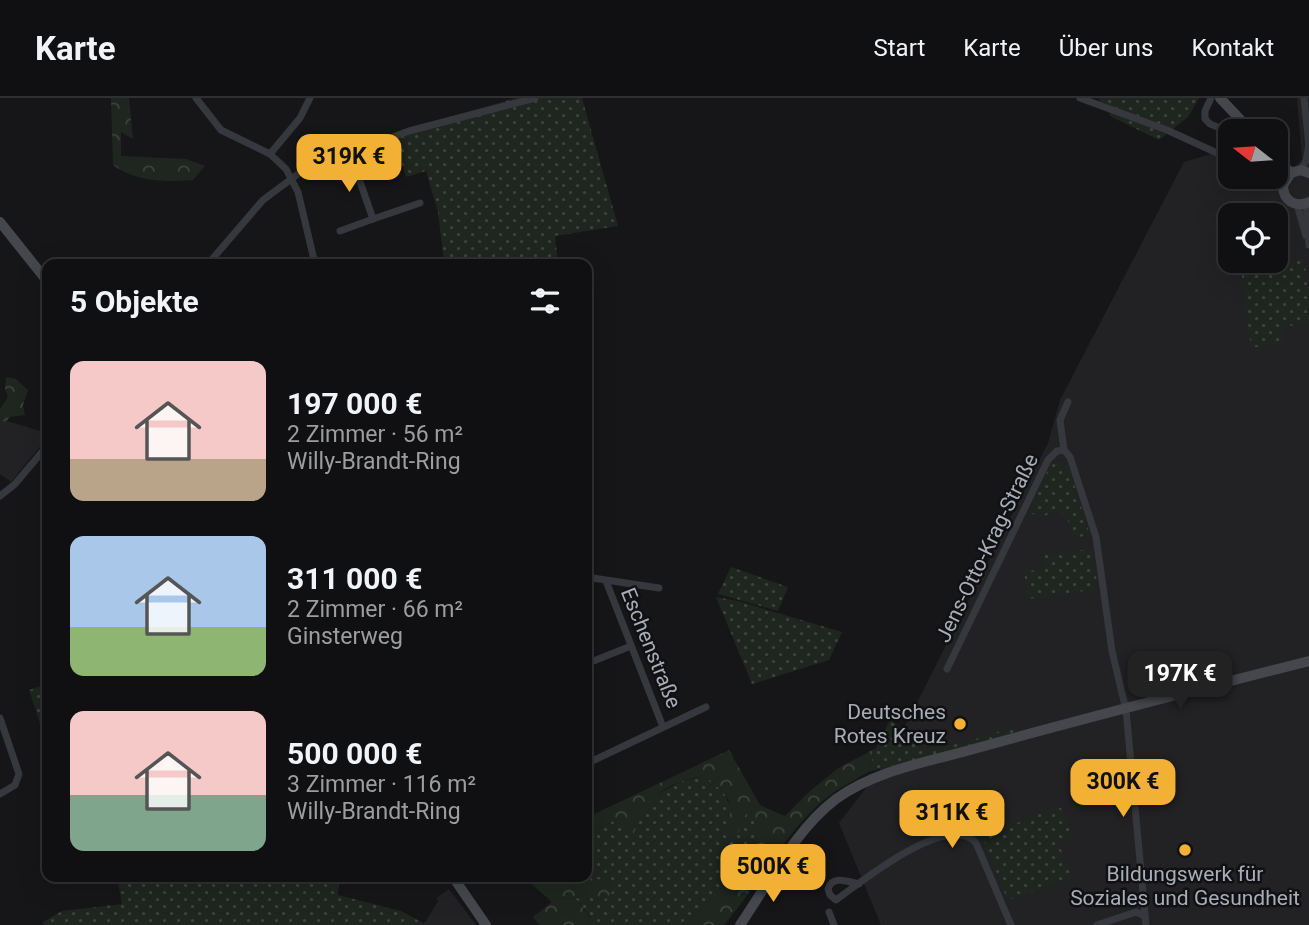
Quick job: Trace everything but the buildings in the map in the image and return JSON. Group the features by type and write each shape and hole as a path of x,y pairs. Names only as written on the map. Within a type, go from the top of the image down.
{"street":[{"path":"196,98 221,130 270,154 292,178 298,192 314,259"},
{"path":"270,154 300,118 310,98"},
{"path":"212,259 263,200 302,171 409,131 535,98"},
{"path":"1080,98 1167,130 1218,154"},
{"path":"1211,98 1205,118 1218,127"},
{"path":"1288,174 1306,161 1309,145 1304,98"},
{"path":"1222,99 1240,119"},
{"path":"349,153 373,219"},
{"path":"1286,189 1285,196 1304,204 1309,244"},
{"path":"340,230 420,203"},
{"path":"0,222 42,275"},
{"name":"Jens-Otto-Krag-Straße","path":"1068,402 1060,420 1064,450 1070,457 1096,537 1112,651 1126,709 1146,925"},
{"name":"Jens-Otto-Krag-Straße","path":"947,669 1048,460 1057,450 1064,450"},
{"path":"0,496 15,484 42,452"},
{"path":"592,578 659,588"},
{"name":"Eschenstraße","path":"606,581 663,727"},
{"path":"592,662 631,646"},
{"path":"743,922 797,840 816,817 856,787 900,770 1309,661"},
{"path":"592,761 706,707"},
{"path":"0,718 19,774 15,785 0,794"},
{"path":"859,884 914,847 948,837 965,836 976,843 1011,925"},
{"path":"456,882 486,925"},
{"path":"829,912 834,925"},
{"path":"1097,925 1136,912 1145,916"}],"shaded area":[{"path":"1297,98 1309,98 1309,925 881,925 839,823 889,758 1048,443 1060,400 1184,162 1214,153 1218,155 1218,189 1288,189 1288,166 1295,166 1302,159"},
{"path":"0,419 42,432 42,444 11,482 0,474"},
{"path":"449,889 476,925 421,925 438,901 436,898"}],"green space":[{"path":"111,98 129,98 133,139 121,132 121,156 186,159 205,166 193,180 172,181 141,178 113,165"},
{"path":"516,98 582,98 618,226 555,236 557,259 444,259 438,212 426,171 406,177 393,133"},
{"path":"1098,98 1199,98 1188,117 1159,140 1112,117"},
{"path":"1304,259 1309,323 1282,327 1284,343 1251,348 1242,273 1288,273 1288,261"},
{"path":"6,377 16,379 28,390 23,405 25,415 9,417 7,422 0,421 0,409 8,397 5,389"},
{"path":"1055,462 1061,462 1069,468 1090,535 1073,538 1067,517 1062,515 1061,510 1046,515 1046,521 1029,512 1049,468"},
{"path":"1092,549 1098,589 1028,599 1024,571 1045,570 1044,555"},
{"path":"731,567 788,587 778,611 718,594"},
{"path":"716,597 842,632 829,660 752,684"},
{"path":"42,686 42,730 29,690"},
{"path":"890,720 901,727 920,749 927,750 976,740 978,737 1016,727 1017,733 868,772"},
{"path":"876,748 868,772 830,795 805,818 724,925 687,925 750,856 754,820 747,812 736,837 725,835 730,814 728,800 704,775 678,783 658,794 643,811 633,836 612,821 592,832 592,815 729,750 760,805 785,816 837,769"},
{"path":"704,775 724,793 732,811 747,811 754,820 750,856 687,925 588,925 590,917 575,898 589,894 577,882 592,882 592,832 612,821 638,816 650,798 680,782"},
{"path":"1061,808 1073,838 1058,842 1072,877 1012,899 1006,896 982,837 1052,809"},
{"path":"607,880 613,891 604,900 589,894 575,898 590,918 588,925 540,925 533,917 552,902 529,882"},
{"path":"118,882 339,882 338,895 401,911 423,923 44,925 43,922 62,911 122,904"}],"place":[{"name":"Deutsches Rotes Kreuz","path":"960,724"},
{"name":"Bildungswerk für Soziales und Gesundheit","path":"1185,850"}]}
